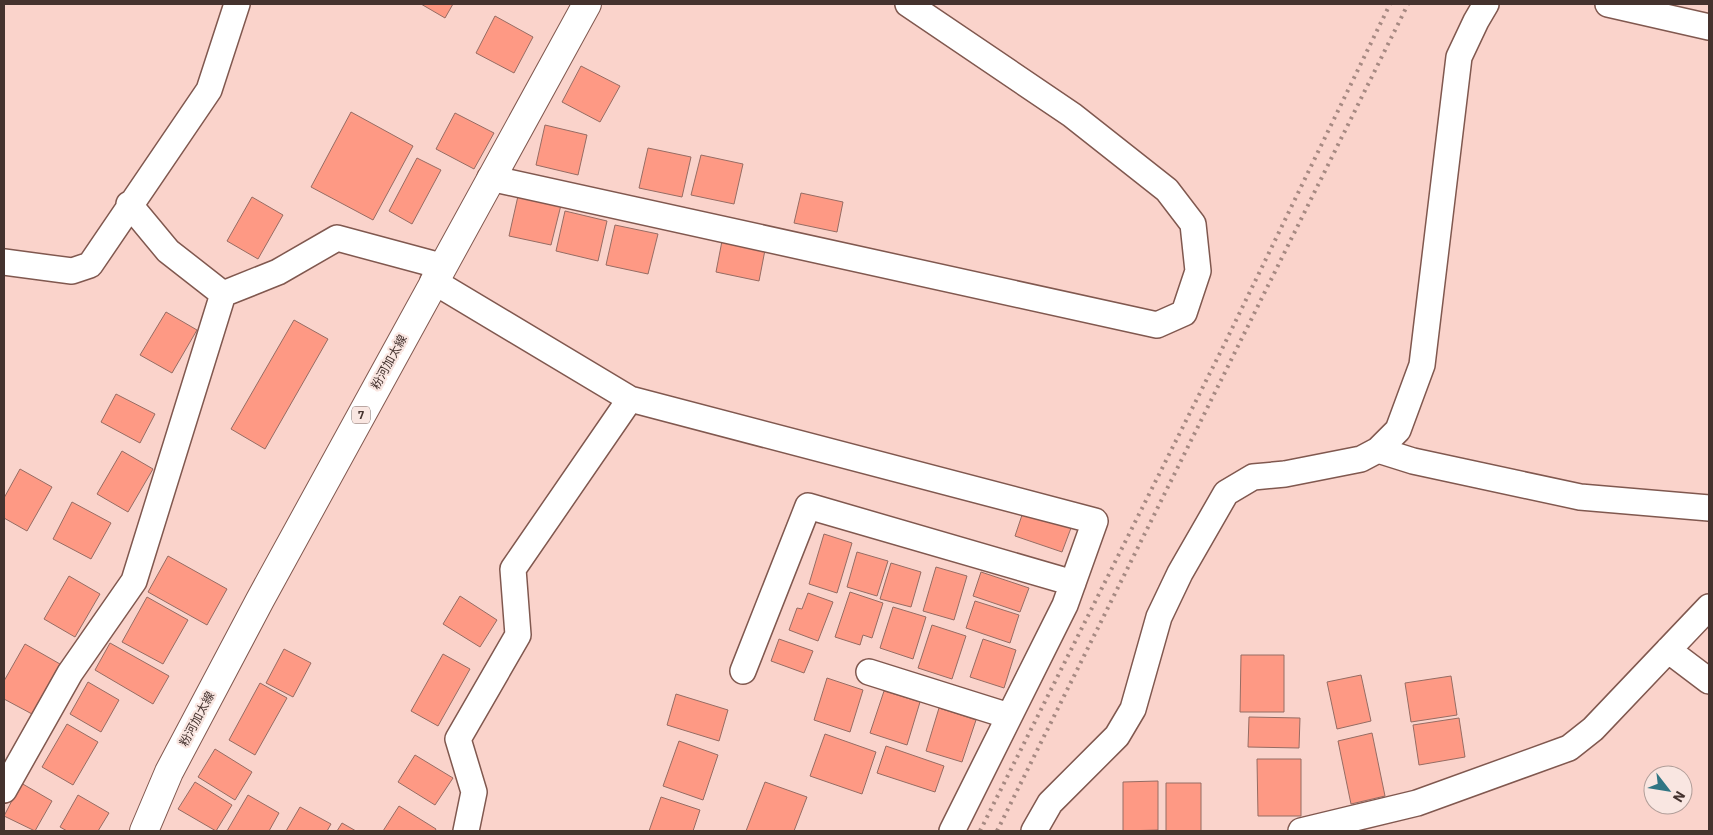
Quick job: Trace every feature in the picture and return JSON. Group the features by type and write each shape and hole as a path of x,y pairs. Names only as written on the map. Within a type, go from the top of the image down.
{"main road":[{"name":"粉河加太線","path":"144,831 173,763 437,274 587,4"}],"street":[{"path":"4,262 72,271 90,266 129,204 209,90 237,4"},
{"path":"490,178 1157,325 1184,313 1198,271 1193,224 1167,190 1072,115 908,4"},
{"path":"1034,831 1050,803 1117,736 1133,710 1159,617 1180,573 1226,493 1253,477 1285,474 1361,459 1378,450 1398,430 1422,365 1459,58 1486,4"},
{"path":"1608,4 1709,27"},
{"path":"129,204 168,252 223,294"},
{"path":"223,294 278,272 337,238 437,274 630,399 1095,521 1065,606 952,831"},
{"path":"4,790 70,673 134,581 223,294"},
{"path":"466,831 474,792 458,739 518,635 513,568 630,399"},
{"path":"1378,450 1413,461 1580,497 1709,508"},
{"path":"743,671 808,506 1073,583"},
{"path":"1301,831 1416,803 1568,748 1593,728 1709,607"},
{"path":"1668,650 1709,681"},
{"path":"869,672 1009,716"}],"building":[{"path":"421,4 453,4 445,18"},
{"path":"495,16 533,37 514,73 476,53"},
{"path":"581,66 620,86 600,122 562,102"},
{"path":"351,112 413,146 373,220 311,187"},
{"path":"455,113 494,133 474,169 436,149"},
{"path":"545,125 587,135 578,175 536,165"},
{"path":"648,148 691,157 682,197 639,188"},
{"path":"701,155 743,164 734,204 691,195"},
{"path":"417,158 441,170 412,224 389,211"},
{"path":"801,193 843,202 837,232 794,223"},
{"path":"518,196 561,205 551,245 509,236"},
{"path":"252,197 283,215 258,259 227,241"},
{"path":"565,211 607,221 598,261 556,251"},
{"path":"615,225 658,234 648,274 606,265"},
{"path":"722,241 765,250 759,281 716,272"},
{"path":"166,312 197,330 172,373 140,355"},
{"path":"294,320 328,339 265,449 231,429"},
{"path":"116,394 155,414 140,443 101,422"},
{"path":"122,451 153,469 128,512 97,494"},
{"path":"20,469 52,487 27,531 4,518 4,498"},
{"path":"72,502 111,523 91,559 53,539"},
{"path":"1023,512 1071,528 1062,552 1015,536"},
{"path":"824,534 852,543 837,593 809,584"},
{"path":"857,552 888,561 877,596 847,587"},
{"path":"168,556 227,589 207,625 148,592"},
{"path":"891,563 921,572 911,607 880,599"},
{"path":"936,567 967,576 954,620 923,611"},
{"path":"981,572 1029,588 1020,612 973,596"},
{"path":"69,576 100,594 75,637 44,619"},
{"path":"850,592 883,603 872,638 863,635 860,645 835,637"},
{"path":"808,593 833,602 818,641 789,630 797,608 802,609"},
{"path":"460,596 497,620 480,647 443,624"},
{"path":"147,597 188,620 163,664 122,642"},
{"path":"975,601 1019,615 1010,643 966,628"},
{"path":"893,607 926,617 913,659 880,648"},
{"path":"932,625 966,636 952,679 918,668"},
{"path":"779,639 813,651 804,673 771,661"},
{"path":"983,639 1016,650 1004,688 970,677"},
{"path":"110,643 169,676 153,704 95,670"},
{"path":"25,644 60,664 32,714 4,699 4,681"},
{"path":"284,649 311,663 293,697 266,683"},
{"path":"443,654 470,669 438,726 411,711"},
{"path":"1241,655 1284,655 1284,712 1240,712"},
{"path":"1361,675 1371,721 1337,729 1327,682"},
{"path":"1451,676 1457,715 1411,722 1405,683"},
{"path":"827,678 863,690 850,732 814,720"},
{"path":"88,682 119,700 101,732 70,714"},
{"path":"260,683 287,698 255,755 229,740"},
{"path":"884,691 920,702 907,745 870,733"},
{"path":"676,694 728,710 719,741 667,725"},
{"path":"939,708 976,720 962,762 926,751"},
{"path":"1249,717 1300,718 1299,748 1248,747"},
{"path":"1459,718 1465,757 1419,765 1413,725"},
{"path":"67,724 98,742 73,785 42,767"},
{"path":"1372,733 1385,796 1351,804 1338,741"},
{"path":"825,734 876,752 862,794 810,776"},
{"path":"679,741 718,755 703,800 663,786"},
{"path":"886,746 944,766 935,792 877,773"},
{"path":"215,749 252,772 235,800 198,777"},
{"path":"415,755 453,778 435,805 398,782"},
{"path":"1257,759 1301,759 1301,816 1258,816"},
{"path":"1158,781 1158,830 1123,831 1123,782"},
{"path":"195,782 232,805 216,831 178,809"},
{"path":"765,782 807,797 794,831 746,831"},
{"path":"21,783 52,801 35,831 4,816"},
{"path":"1166,783 1201,783 1201,831 1166,831"},
{"path":"78,795 109,813 98,831 67,831 60,827"},
{"path":"248,795 279,813 269,831 227,831"},
{"path":"661,797 700,810 693,831 649,831"},
{"path":"399,806 436,829 435,831 383,831"},
{"path":"300,807 331,824 327,831 286,831"},
{"path":"342,823 356,831 337,831"}],"railway":[{"path":"980,831 1225,343 1390,4"},
{"path":"997,831 1408,4"}]}
